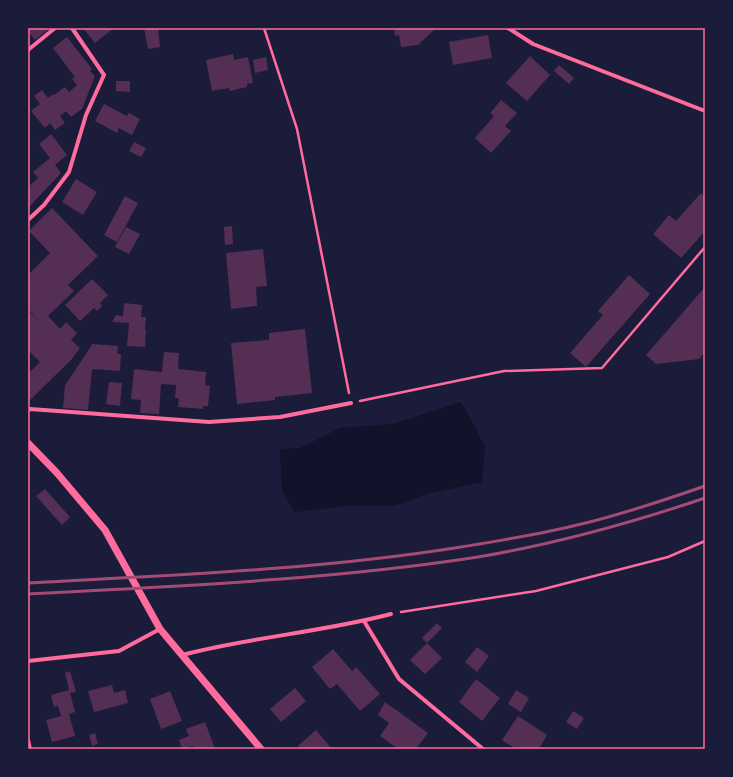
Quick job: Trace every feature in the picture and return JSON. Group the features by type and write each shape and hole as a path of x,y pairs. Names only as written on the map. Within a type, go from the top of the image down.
{"street":[{"path":"28,50 55,28"},
{"path":"28,220 44,205 69,172 86,114 104,75 72,28"},
{"path":"508,28 533,44 705,111"},
{"path":"28,410 30,408 209,422 280,417 351,402"},
{"path":"28,443 57,473 105,530 160,629 261,749"},
{"path":"182,655 213,647 364,621 391,614"},
{"path":"364,621 399,679 482,749"},
{"path":"28,660 119,651 160,629"},
{"path":"28,740 30,749"}],"path":[{"path":"264,28 297,129 351,402 504,371 602,368 705,247"},
{"path":"391,614 536,590 668,557 705,541"}],"shaded area":[{"path":"461,402 485,447 482,482 428,494 394,506 347,506 294,512 282,491 280,449 300,448 340,428 393,424"}],"building":[{"path":"28,28 50,28 35,40 28,32"},
{"path":"83,28 114,28 95,43"},
{"path":"144,28 158,28 160,47 148,49"},
{"path":"394,28 433,28 434,30 418,45 401,47 399,35 395,36"},
{"path":"488,35 492,58 453,65 449,42"},
{"path":"67,37 92,69 90,71 95,76 82,109 71,117 66,111 60,116 65,123 55,130 50,123 45,128 31,111 40,104 34,96 42,90 48,98 65,87 69,92 77,85 72,79 75,77 53,48"},
{"path":"233,54 234,60 248,57 253,83 247,84 247,87 230,91 229,88 212,91 206,60"},
{"path":"530,56 550,75 527,101 506,83"},
{"path":"266,57 268,70 255,73 253,60"},
{"path":"559,65 574,78 569,84 554,71"},
{"path":"116,81 130,81 130,92 116,91"},
{"path":"501,100 517,113 505,126 511,131 491,153 475,138 494,116 490,113"},
{"path":"104,104 127,116 129,113 140,119 132,135 119,128 117,133 95,121"},
{"path":"51,134 67,155 55,165 61,173 28,208 28,187 38,178 33,172 50,158 39,144"},
{"path":"134,142 146,148 141,157 129,151"},
{"path":"76,179 97,192 83,215 62,202"},
{"path":"701,193 705,197 705,231 681,258 653,234 669,215 676,221"},
{"path":"125,196 138,203 117,242 104,235"},
{"path":"52,208 98,256 68,285 74,291 48,316 60,329 66,322 77,333 71,340 80,348 71,360 28,402 28,374 40,362 28,350 28,310 41,323 28,309 28,275 50,253 29,231"},
{"path":"232,226 233,244 225,245 224,227"},
{"path":"126,227 140,234 129,254 115,247"},
{"path":"263,249 267,286 256,287 257,306 231,309 226,253"},
{"path":"629,275 650,294 586,367 570,353 603,315 598,311"},
{"path":"92,279 108,295 100,303 102,306 97,311 94,308 80,321 65,305"},
{"path":"705,287 705,352 699,359 656,364 646,355"},
{"path":"124,303 142,305 141,317 146,317 145,347 127,346 129,323 112,322 116,315 123,316"},
{"path":"305,329 312,393 275,397 275,400 237,404 231,343 269,340 269,333"},
{"path":"92,344 118,346 117,354 121,354 120,371 92,369 88,410 63,408 65,385"},
{"path":"164,352 179,353 178,369 206,372 205,385 210,386 208,406 203,406 203,409 178,407 179,398 175,398 176,385 161,384 159,414 140,413 141,400 131,399 134,369 162,372"},
{"path":"109,382 122,383 120,406 106,404"},
{"path":"45,489 70,517 62,525 36,496"},
{"path":"437,623 442,628 427,643 422,638"},
{"path":"427,643 442,658 425,674 410,660"},
{"path":"477,647 489,656 477,672 465,662"},
{"path":"333,649 352,671 356,667 380,694 360,711 337,684 330,689 312,667"},
{"path":"70,671 76,692 70,693 75,712 69,714 75,736 52,742 46,720 61,716 58,706 54,707 51,695 69,690 65,673"},
{"path":"476,679 500,698 482,721 459,702"},
{"path":"112,685 114,693 125,690 128,703 94,712 88,691"},
{"path":"295,688 306,701 281,722 270,709"},
{"path":"516,690 529,698 521,712 508,704"},
{"path":"170,691 182,721 161,729 150,699"},
{"path":"385,702 428,733 416,749 398,749 380,736 389,723 378,715"},
{"path":"573,711 584,718 577,729 566,722"},
{"path":"518,716 547,735 539,749 516,749 502,740"},
{"path":"205,722 215,749 194,749 193,746 182,749 179,740 189,736 186,729"},
{"path":"316,730 332,749 300,749 298,746"},
{"path":"95,733 98,744 92,746 89,735"}],"railway":[{"path":"28,583 245,571 407,555 531,535 590,522 656,503 705,486"},
{"path":"28,594 310,577 422,565 478,557 536,546 593,532 705,498"}]}
